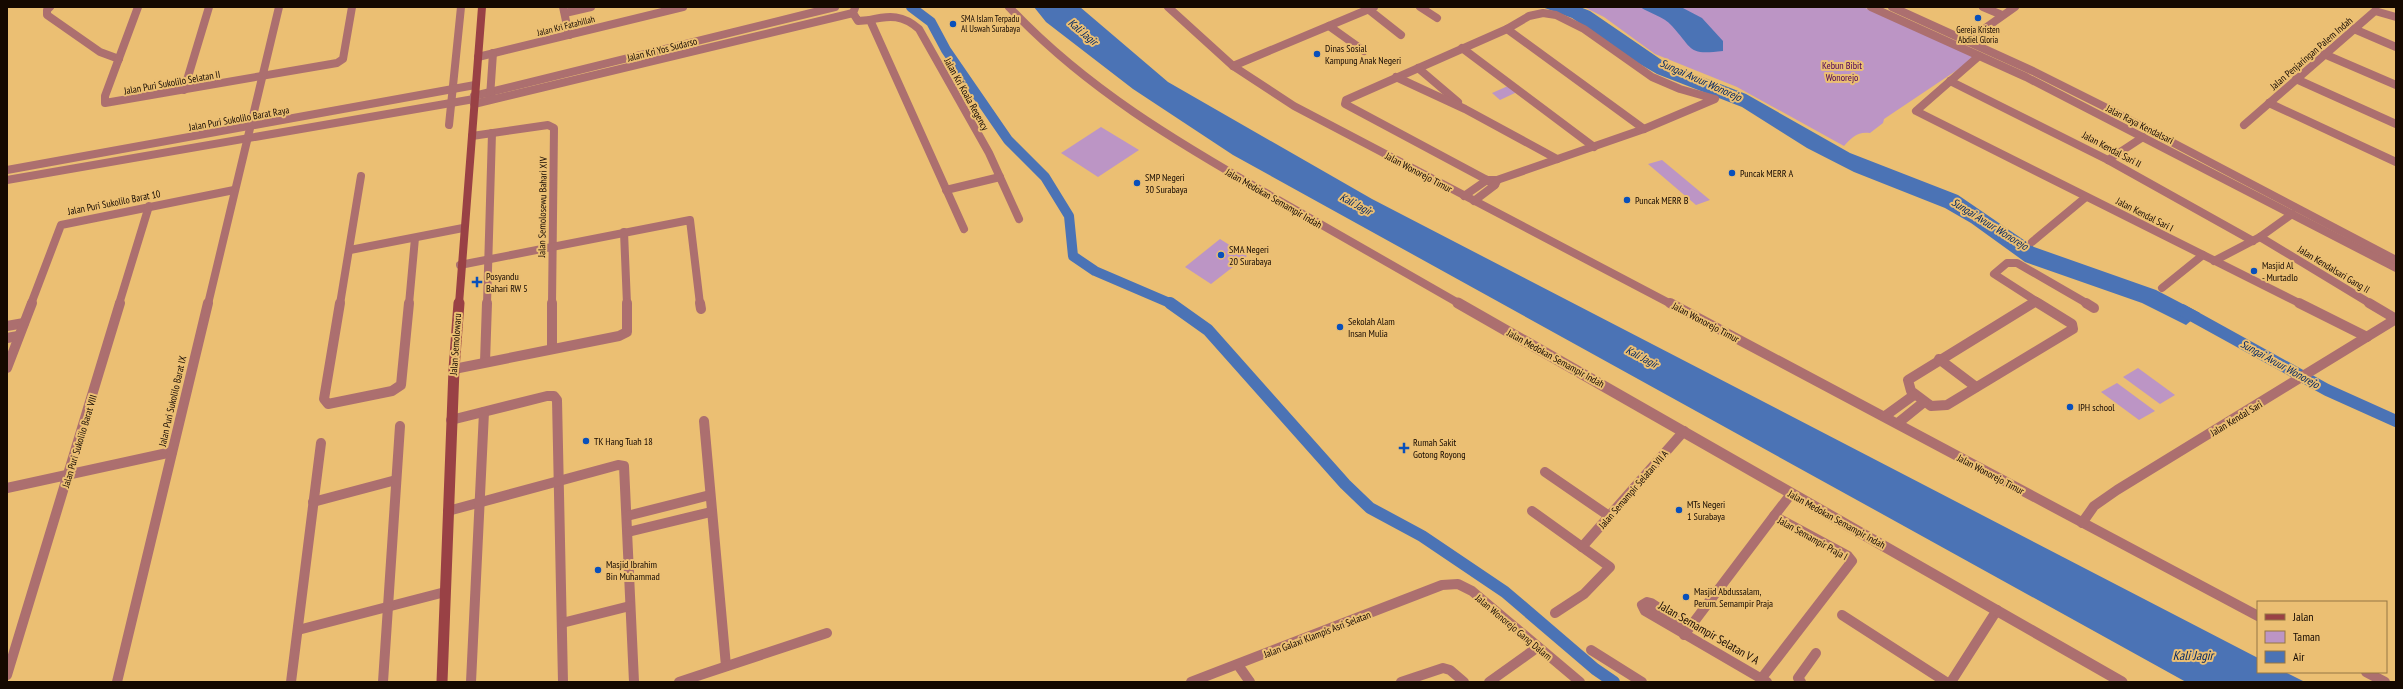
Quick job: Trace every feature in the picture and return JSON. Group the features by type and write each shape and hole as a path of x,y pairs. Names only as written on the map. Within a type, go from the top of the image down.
{"main road":[{"name":"Jalan Semolowaru","path":"442,682 440,594 448,511 451,420 460,265 459,229 472,136 472,85 478,57 482,7"}],"street":[{"path":"50,7 47,10 47,15 100,52 119,59"},
{"name":"Jalan Puri Sukolilo Selatan II","path":"138,7 105,96 105,103 332,65 343,60 352,7"},
{"path":"184,90 209,7"},
{"name":"Jalan Puri Sukolilo Barat IX","path":"117,682 279,7"},
{"path":"450,125 455,102 461,7"},
{"path":"569,35 564,10 591,7"},
{"name":"Jalan Kri Fatahillah","path":"478,57 683,7"},
{"name":"Jalan Kri Yos Sudarso","path":"490,97 598,66 835,7"},
{"name":"Jalan Medokan Semampir Indah","path":"1009,7 1029,29 1077,74 1122,107 1281,203 1684,431 1791,494 2122,682"},
{"name":"Jalan Wonorejo Timur","path":"1168,7 1233,66 1294,106 1898,423 2257,615"},
{"path":"1420,7 1437,18"},
{"name":"Jalan Raya Kendalsari","path":"1871,7 2026,77 2396,268"},
{"name":"Jalan Raya Kendalsari","path":"1892,7 2107,108 2396,260"},
{"path":"1983,7 2002,15"},
{"path":"1967,41 2014,7"},
{"path":"1233,66 1371,8 1401,35"},
{"path":"854,10 858,21 870,20 964,229"},
{"name":"Jalan Kri Yos Sudarso","path":"473,100 601,74 767,34 854,10"},
{"name":"Jalan Penjaringan Palem Indah","path":"2244,125 2375,11 2396,17"},
{"path":"1474,201 1496,183 1557,159 1644,129 1715,99 1680,89 1652,77 1623,59 1577,25 1557,15 1542,13 1528,17 1507,28 1346,100 1345,104 1487,180 1496,183"},
{"name":"Jalan Kri Koala Regency","path":"870,20 895,15 914,24 919,29 989,153 1019,219"},
{"path":"763,25 767,34"},
{"path":"1329,26 1364,51"},
{"path":"1507,28 1644,129"},
{"path":"2354,29 2396,47"},
{"path":"1462,48 1594,147"},
{"path":"490,97 493,53"},
{"path":"2324,54 2396,85"},
{"path":"1950,81 1979,56"},
{"path":"1995,63 2001,57"},
{"path":"598,66 601,74"},
{"path":"1418,68 1466,109"},
{"path":"1396,77 1466,109 1557,159"},
{"path":"2296,79 2396,124"},
{"name":"Jalan Kendal Sari I","path":"1950,81 1916,109 1918,113 2367,337"},
{"name":"Jalan Kendal Sari II","path":"1950,81 2108,160 2257,239"},
{"name":"Jalan Puri Sukolilo Barat Raya","path":"11,170 472,85"},
{"path":"403,110 405,97"},
{"name":"Jalan Puri Sukolilo Barat Raya","path":"9,180 403,110 473,100"},
{"path":"2269,103 2396,162"},
{"name":"Jalan Semolosewu Bahari XIV","path":"492,133 548,125 554,128 552,349"},
{"path":"472,136 492,133 485,362"},
{"path":"2108,160 2143,137"},
{"path":"9,180 11,170"},
{"path":"361,176 350,250 324,398 328,404 392,391 401,385 415,238"},
{"path":"946,190 1000,177"},
{"path":"1464,196 1487,180"},
{"name":"Jalan Puri Sukolilo Barat 10","path":"21,329 61,225 234,190"},
{"path":"2032,242 2086,197"},
{"name":"Jalan Puri Sukolilo Barat VIII","path":"7,675 149,206"},
{"path":"2214,261 2257,239 2292,214"},
{"path":"460,265 690,220 701,309"},
{"path":"350,250 459,229"},
{"path":"454,369 619,336 627,332 624,232"},
{"name":"Jalan Kendalsari Gang II","path":"2257,239 2396,319"},
{"path":"2162,288 2203,255"},
{"path":"2036,301 1939,359 1908,380 1908,385 1914,395 1924,402 1936,407 1944,406 2074,329 2072,324 2036,301 1997,277 1995,272 2008,263 2016,262 2066,289 2094,308"},
{"name":"Jalan Kendal Sari","path":"2082,523 2094,506 2117,490 2396,319"},
{"path":"7,326 21,329"},
{"path":"7,338 21,329"},
{"path":"7,368 21,329"},
{"path":"1939,359 1976,387"},
{"path":"1884,416 1914,395"},
{"path":"451,420 547,396 556,397 560,481 563,682"},
{"path":"1898,423 1924,402"},
{"path":"471,682 478,502 484,412"},
{"path":"704,421 726,666"},
{"path":"383,682 400,426"},
{"name":"Jalan Semampir Selatan VII A","path":"1582,547 1684,431"},
{"path":"291,682 321,443"},
{"path":"7,488 172,452"},
{"path":"448,511 478,502 623,466 626,472 634,682"},
{"path":"1545,472 1609,516"},
{"path":"314,502 396,480"},
{"path":"1774,516 1791,494"},
{"path":"627,516 710,495"},
{"path":"1532,511 1609,565 1609,569 1584,594 1555,614"},
{"path":"628,532 711,512"},
{"name":"Jalan Semampir Praja I","path":"1687,632 1774,516 1848,556 1852,561 1764,680"},
{"name":"Jalan Wonorejo Gang Dalam","path":"1442,585 1458,584 1472,591 1580,682"},
{"name":"Jalan Galaxi Klampis Asri Selatan","path":"1190,682 1238,665 1442,585"},
{"path":"298,630 387,606 440,594"},
{"name":"Jalan Semampir Selatan V A","path":"1642,605 1645,611 1687,632 1764,680"},
{"path":"562,623 630,606"},
{"path":"1951,682 1997,610"},
{"path":"1842,615 1946,682"},
{"path":"679,682 827,633"},
{"path":"1489,682 1538,647"},
{"path":"1591,650 1642,682"},
{"path":"1801,682 1798,678 1816,653"},
{"path":"1238,665 1250,682"},
{"path":"1401,682 1442,668 1450,670 1464,682"},
{"path":"2368,673 2385,682"}],"green space":[{"name":"Kebun Bibit Wonorejo","path":"1584,7 1863,7 1978,56 1884,119 1883,123 1870,133 1858,134 1844,146 1737,87 1655,54 1604,17"},
{"path":"1508,86 1517,92 1500,100 1492,93"},
{"path":"1101,127 1139,150 1098,177 1061,153"},
{"path":"1662,160 1710,200 1696,205 1648,164"},
{"path":"1220,239 1247,256 1211,284 1185,267"},
{"path":"2138,368 2175,395 2160,404 2123,377"},
{"path":"2117,383 2155,411 2139,420 2101,392"}],"water":[{"name":"Kali Jagir","path":"1034,7 1080,7 1168,82 1372,199 2257,657 2257,673 2287,673 2305,682 2186,682 1233,155 1133,89 1046,22"},
{"name":"Sungai Avuur Wonorejo","path":"1542,7 1580,7 1590,11 1666,63 1746,94 1850,153 1958,195 2034,247 2156,290 2200,313 2186,325 2142,303 2025,262 1971,223 1945,208 1854,172 1807,148 1742,107 1657,74 1638,63 1572,18"},
{"path":"1640,7 1681,7 1702,18 1723,41 1723,51 1703,52 1692,49 1672,26 1661,17"}],"waterway":[{"path":"911,7 931,22 946,50 1008,140 1045,177 1069,216 1073,256 1095,271 1171,303"},
{"path":"1171,303 1208,330 1345,484 1370,508 1422,536 1505,592 1595,669 1614,682"},
{"name":"Sungai Avuur Wonorejo","path":"2182,310 2327,390 2396,421"}],"place":[{"name":"Gereja Kristen Abdiel Gloria","path":"1978,18"},
{"name":"SMA Islam Terpadu Al Uswah Surabaya","path":"953,24"},
{"name":"Dinas Sosial Kampung Anak Negeri","path":"1317,54"},
{"name":"Puncak MERR A","path":"1732,173"},
{"name":"SMP Negeri 30 Surabaya","path":"1137,183"},
{"name":"Puncak MERR B","path":"1627,200"},
{"name":"SMA Negeri 20 Surabaya","path":"1221,255"},
{"name":"Masjid Al - Murtadlo","path":"2254,271"},
{"name":"Posyandu Bahari RW 5","path":"477,282"},
{"name":"Sekolah Alam Insan Mulia","path":"1340,327"},
{"name":"IPH school","path":"2070,407"},
{"name":"TK Hang Tuah 18","path":"586,441"},
{"name":"Rumah Sakit Gotong Royong","path":"1404,448"},
{"name":"MTs Negeri 1 Surabaya","path":"1679,510"},
{"name":"Masjid Ibrahim Bin Muhammad","path":"598,570"},
{"name":"Masjid Abdussalam, Perum. Semampir Praja","path":"1686,597"}]}
